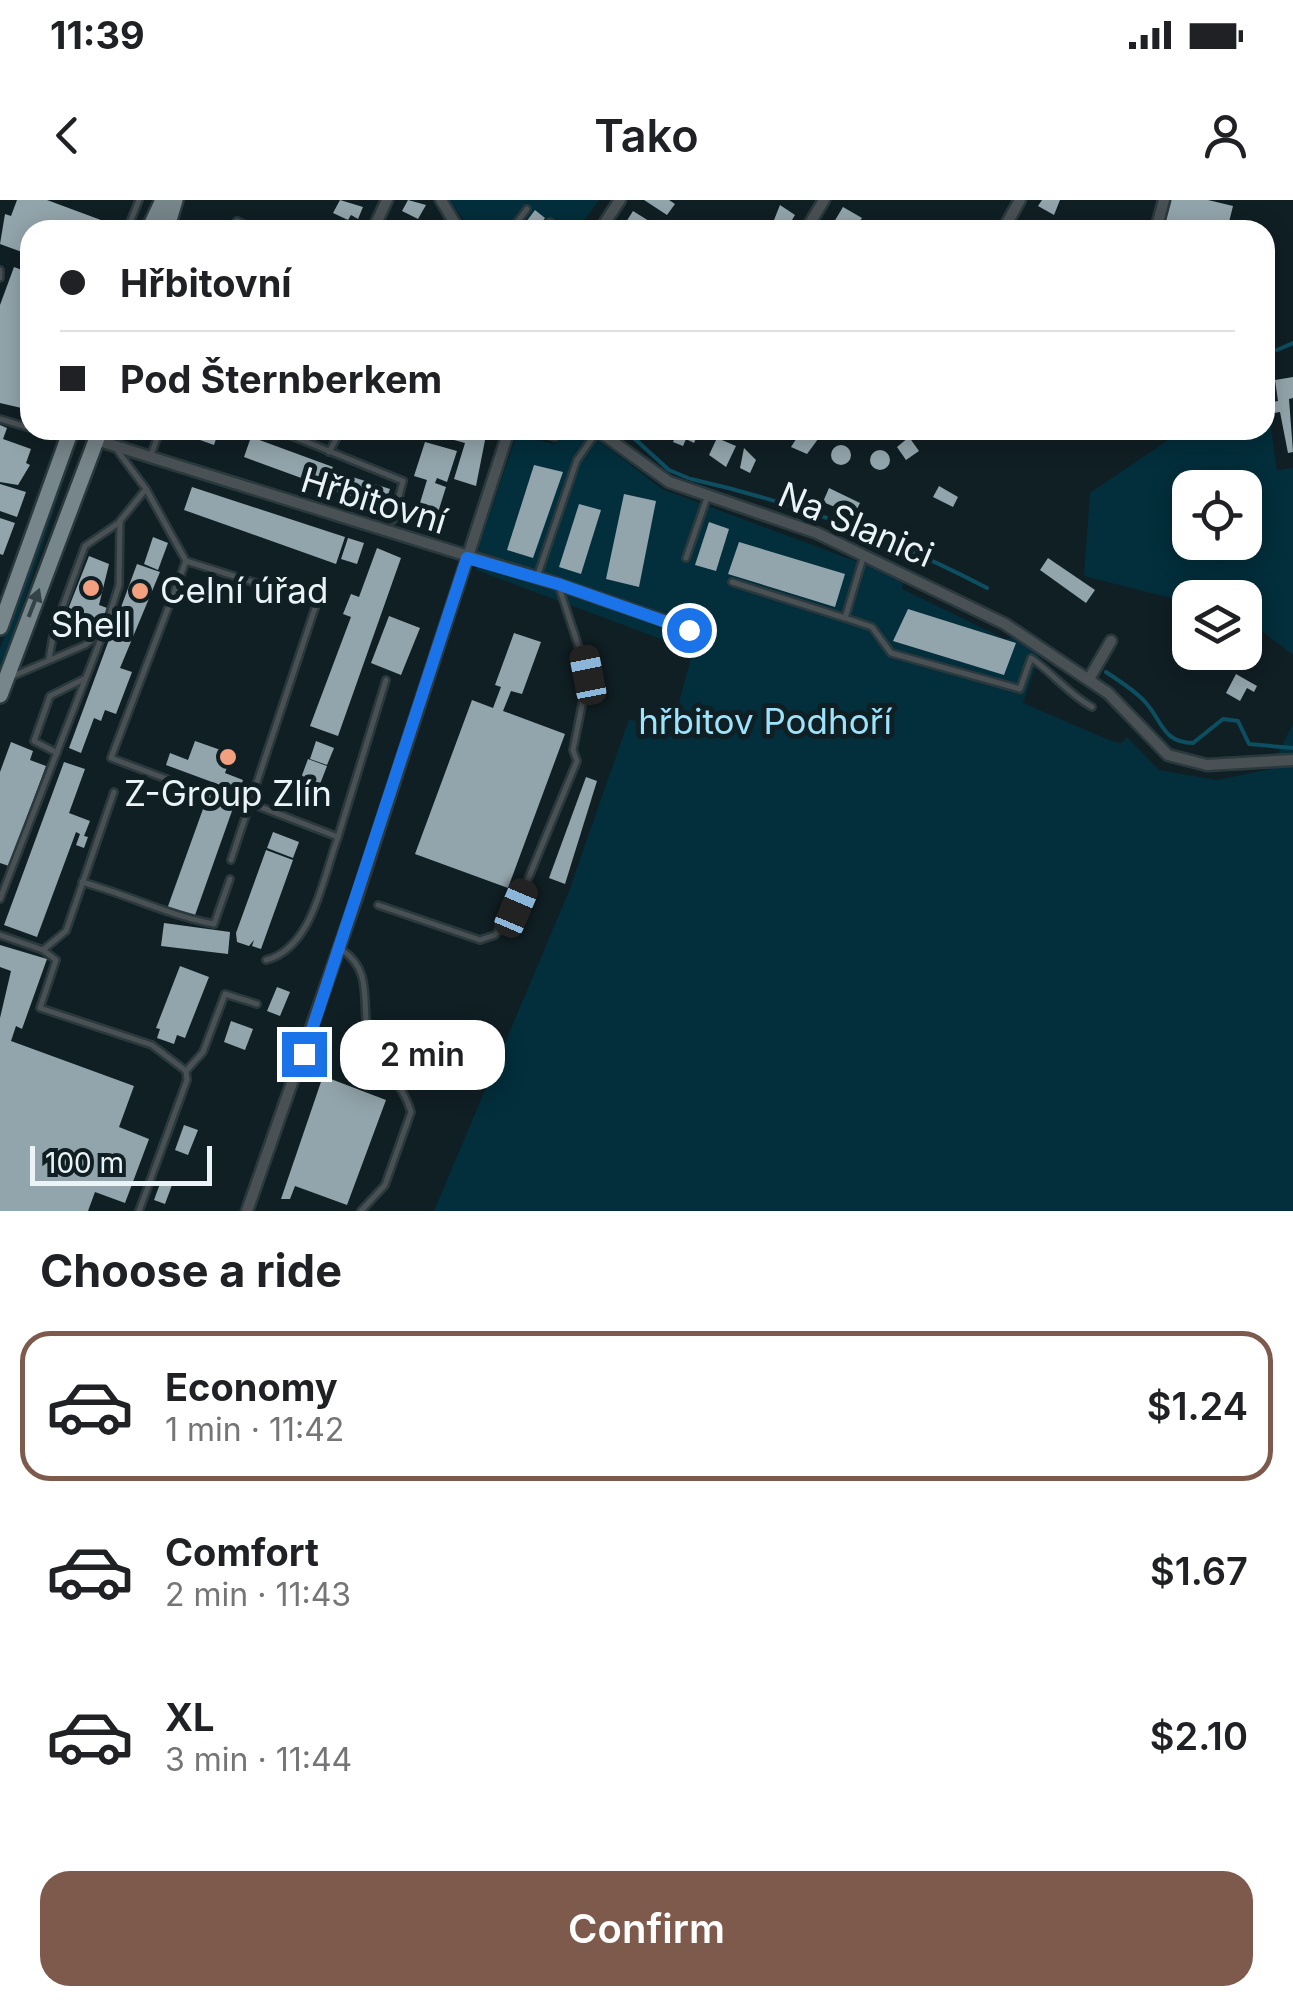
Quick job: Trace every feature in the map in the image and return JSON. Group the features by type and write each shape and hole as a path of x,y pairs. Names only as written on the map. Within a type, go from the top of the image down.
{"main road":[{"path":"0,627 68,440"},
{"path":"3,687 96,440"}],"street":[{"name":"Hřbitovní","path":"105,440 150,458 537,577 694,630"},
{"path":"246,1211 339,948 507,440"},
{"name":"Na Slanici","path":"612,440 670,482 817,533 1005,624 1090,679 1116,700 1152,743 1178,759 1207,765 1293,760"},
{"path":"1090,679 1111,641"}],"lane":[{"path":"517,220 526,208"},
{"path":"0,270 0,278"},
{"path":"150,458 156,440"},
{"path":"301,440 402,482 393,520"},
{"path":"330,452 336,440"},
{"path":"537,577 577,460 591,440"},
{"path":"114,446 146,489 186,561 317,602 230,860"},
{"path":"49,660 54,630 85,546 120,522 146,489"},
{"path":"686,558 708,496"},
{"path":"0,898 105,629 119,585 120,522"},
{"path":"845,618 864,555"},
{"path":"186,561 111,758 201,792"},
{"path":"732,582 872,626 891,652 1020,690 1031,658 1055,675 1066,692 1092,706"},
{"path":"378,905 480,940 495,935 516,908 577,761 573,750 588,675 558,584"},
{"path":"3,687 49,660 85,646 105,629"},
{"path":"58,754 34,741 50,696 86,678"},
{"path":"266,960 288,951 302,936 338,837 386,680"},
{"path":"43,950 66,931 114,792"},
{"path":"250,803 338,837"},
{"path":"82,882 141,898 166,915 214,924 230,878"},
{"path":"0,936 43,950 56,960 40,1008 152,1044 186,1070 187,1080 138,1211"},
{"path":"339,948 359,967 370,1046 397,1077 411,1112 385,1184 360,1211"},
{"path":"186,1070 203,1052 226,994 258,1004"}],"green space":[{"path":"449,200 599,200 584,220 464,220"},
{"name":"hřbitov Podhoří","path":"515,440 555,444 560,440 598,440 662,489 904,579 902,589 1005,639 1016,637 1040,654 1023,703 1114,742 1122,743 1127,737 1159,770 1217,780 1270,769 1293,724 1293,1211 434,1211 569,891 629,719 671,732 693,651 476,570 479,546"},
{"path":"1168,440 1273,440 1277,470 1293,468 1293,655 1262,631 1262,580 1172,580 1172,598 1084,576 1090,493"},
{"path":"65,477 0,673 0,648"}],"building":[{"path":"17,200 47,200 101,220 20,220 20,251 0,244 5,214 11,216"},
{"path":"340,200 363,207 358,219 351,215 348,220 333,213"},
{"path":"408,200 426,205 418,219 402,211"},
{"path":"644,200 669,200 675,204 667,215"},
{"path":"1042,200 1060,200 1054,215 1038,206"},
{"path":"1171,200 1208,200 1233,206 1230,220 1166,220"},
{"path":"780,205 795,215 792,220 774,220"},
{"path":"843,207 862,218 861,220 835,220"},
{"path":"535,210 545,218 543,220 528,220"},
{"path":"633,211 647,220 627,220"},
{"path":"14,267 20,269 20,408 0,403 0,305"},
{"path":"1293,377 1293,398 1289,399 1293,452 1288,453 1280,412 1275,413 1275,380"},
{"path":"0,425 7,428 3,439 31,449 26,463 30,465 18,485 0,482"},
{"path":"250,440 259,440 333,467 326,487 244,457"},
{"path":"454,440 485,440 476,486 454,479 465,443"},
{"path":"716,440 736,446 726,467 709,455"},
{"path":"796,440 817,440 807,454 791,447"},
{"path":"911,440 919,451 906,460 897,447"},
{"path":"425,442 457,451 447,482 437,478 435,483 446,487 435,522 416,516 427,480 414,476"},
{"path":"841,445 851,455 841,465 831,455"},
{"path":"744,448 756,460 750,473 740,468"},
{"path":"880,450 890,460 880,470 870,460"},
{"path":"534,465 563,472 533,558 507,550"},
{"path":"334,471 390,489 384,506 328,489"},
{"path":"0,484 26,492 17,517 0,511"},
{"path":"939,486 958,497 953,507 933,497"},
{"path":"192,487 345,537 336,564 184,510"},
{"path":"829,488 860,503 854,515 823,502"},
{"path":"624,494 656,501 639,587 606,579"},
{"path":"579,504 601,510 581,574 559,567"},
{"path":"0,518 15,523 3,555 0,554"},
{"path":"709,522 729,529 716,571 695,565"},
{"path":"153,537 168,543 158,570 144,564"},
{"path":"348,538 364,543 357,564 341,559"},
{"path":"739,542 845,574 835,607 728,574"},
{"path":"377,548 401,558 338,736 310,726 351,617 343,614 351,594 359,597"},
{"path":"89,556 109,564 99,605 110,609 103,626 93,622 86,639 50,625 57,608 67,612"},
{"path":"1048,558 1095,590 1086,603 1040,570"},
{"path":"137,564 160,572 120,668 132,672 116,714 105,710 101,721 94,718 81,753 69,748"},
{"path":"908,609 1016,643 1004,675 893,641"},
{"path":"389,616 420,628 401,675 371,663"},
{"path":"514,633 541,642 522,694 511,691 503,711 565,734 508,888 415,854 472,700 493,708 501,687 495,685"},
{"path":"1236,674 1257,686 1254,692 1247,688 1240,701 1226,693"},
{"path":"195,741 232,754 225,773 243,780 239,792 166,765 170,753 188,760"},
{"path":"316,741 334,748 327,765 310,759"},
{"path":"11,742 33,751 30,760 46,766 9,866 0,863 0,772"},
{"path":"308,759 327,766 310,810 298,805 307,781 301,778"},
{"path":"64,762 85,769 69,813 90,821 84,836 88,837 84,848 76,845 80,834 76,832 37,937 4,925"},
{"path":"586,777 597,781 565,884 549,878"},
{"path":"212,784 238,794 194,918 167,909"},
{"path":"273,832 299,842 293,858 267,848"},
{"path":"266,850 293,860 261,949 252,946 254,940 249,946 237,942 236,933"},
{"path":"164,923 230,932 228,954 161,946"},
{"path":"0,945 47,959 22,1029 16,1026 11,1041 134,1086 119,1127 149,1139 125,1203 95,1192 88,1211 0,1211 0,1018 11,971 0,967"},
{"path":"180,966 209,977 185,1038 177,1035 174,1044 157,1038 160,1029 156,1028"},
{"path":"277,987 290,992 280,1016 267,1011"},
{"path":"231,1021 253,1029 245,1050 224,1042"},
{"path":"323,1076 386,1100 347,1205 295,1186 290,1199 281,1199"},
{"path":"184,1125 198,1130 188,1155 175,1150"},
{"path":"161,1181 172,1185 165,1204 154,1200"}],"waterway":[{"path":"443,211 446,220"},
{"path":"1277,350 1293,343"},
{"path":"636,440 669,470 688,478"},
{"path":"691,479 842,524 987,588"},
{"path":"1106,672 1142,699 1175,739 1193,743 1223,719 1238,721 1249,744 1293,748"}],"place":[{"name":"Shell","path":"91,588"},
{"name":"Celní úřad","path":"140,591"},
{"name":"Z-Group Zlín","path":"228,757"}],"route":[{"path":"304,1054 467,558 537,577 689,630"}]}
